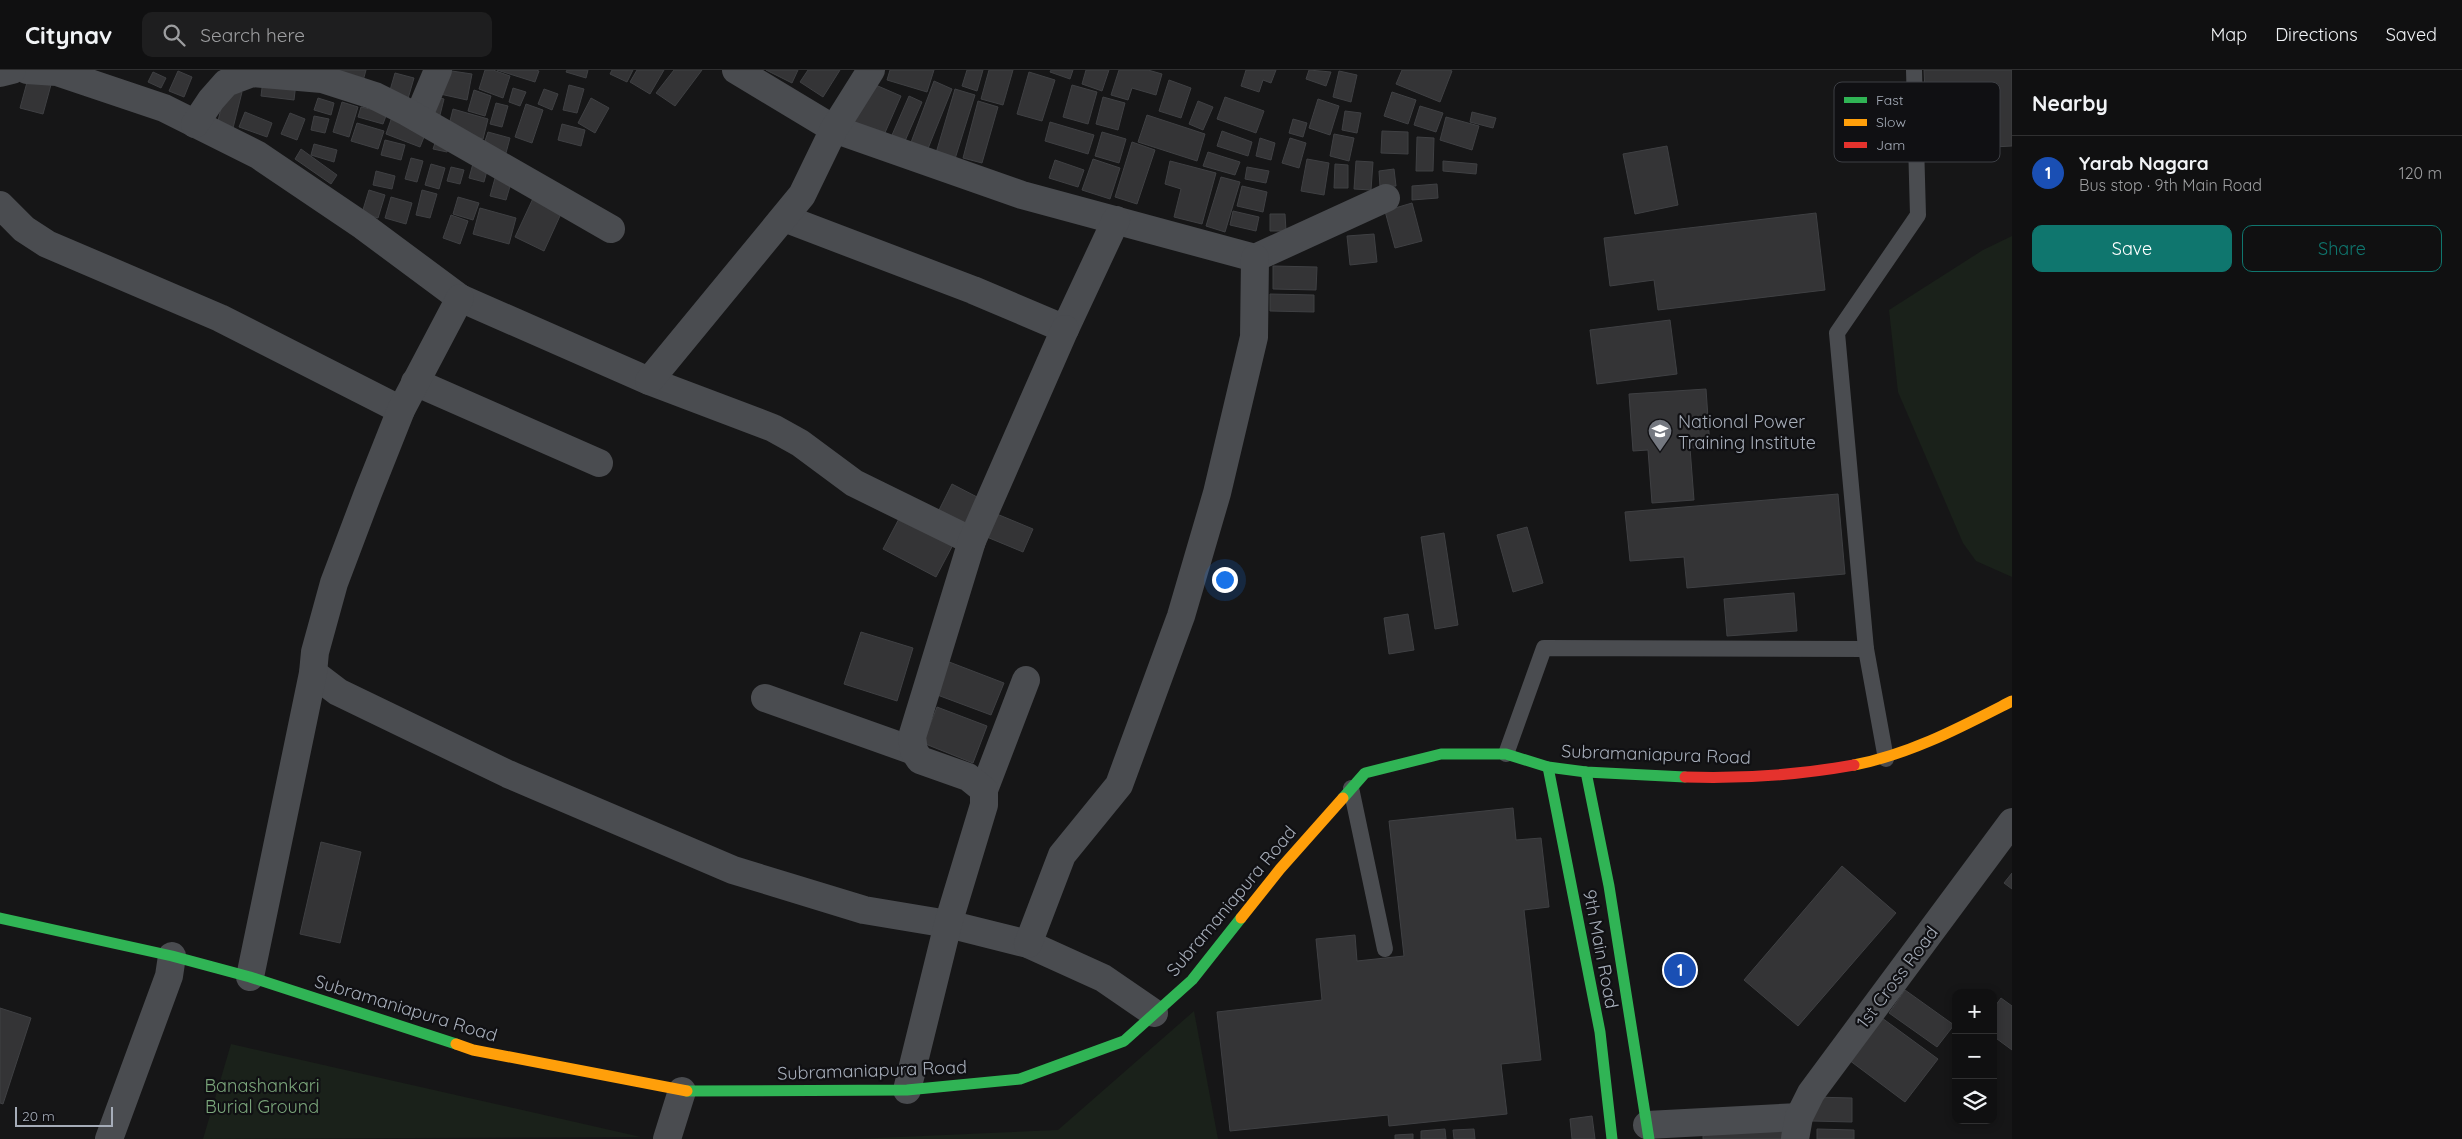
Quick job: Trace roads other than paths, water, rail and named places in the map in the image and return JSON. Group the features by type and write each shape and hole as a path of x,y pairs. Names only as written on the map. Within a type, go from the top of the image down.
{"main road":[{"name":"Subramaniapura Road","path":"0,918 172,956 250,977 473,1050 682,1092 906,1090 1020,1079 1124,1041 1192,980 1280,869 1365,772 1441,754 1506,754 1548,767 1586,772 1718,778 1804,774 1886,759 1942,736 2012,701"},
{"name":"9th Main Road","path":"1548,767 1600,1032 1612,1139"},
{"name":"9th Main Road","path":"1586,772 1610,886 1648,1132"}],"street":[{"path":"0,73 12,70"},
{"path":"27,70 58,71 164,108 258,155 364,226 460,298 649,381 773,428 800,443 854,483 972,541"},
{"path":"418,118 438,70"},
{"path":"736,70 834,129 1022,195 1255,258 1386,198"},
{"path":"649,381 802,195 834,129 871,70"},
{"path":"195,124 211,100 226,84 252,73 322,79 375,96 418,118 611,229"},
{"path":"0,205 24,228 47,244 220,318 401,410"},
{"path":"784,218 973,290 1065,329"},
{"path":"984,790 968,777 920,760 914,751 912,737 972,541 1065,329 1116,220"},
{"path":"1028,944 1062,855 1120,785 1181,616 1217,493 1254,337 1255,258"},
{"path":"250,977 316,652 334,582 401,410 460,298"},
{"path":"415,382 599,463"},
{"path":"313,673 338,692 508,774 733,870 864,910 948,924 1028,944 1103,978 1154,1014"},
{"path":"906,1090 948,924 984,804 984,790 1026,680"},
{"path":"765,698 914,751"},
{"name":"1st Cross Road","path":"1797,1128 1811,1093 2012,822"},
{"path":"109,1139 169,976 172,956"},
{"path":"667,1139 682,1092"},
{"path":"1648,1132 1797,1128"}],"lane":[{"path":"1886,759 1866,649 1838,333 1918,215 1917,162"},
{"path":"1506,754 1544,648 1866,649"},
{"path":"1351,788 1385,949"}],"place":[{"name":"National Power Training Institute","path":"1660,452"},
{"name":"Yarab Nagara","path":"1680,970"}],"park label":[{"name":"Banashankari Burial Ground","path":"262,1095"}]}
